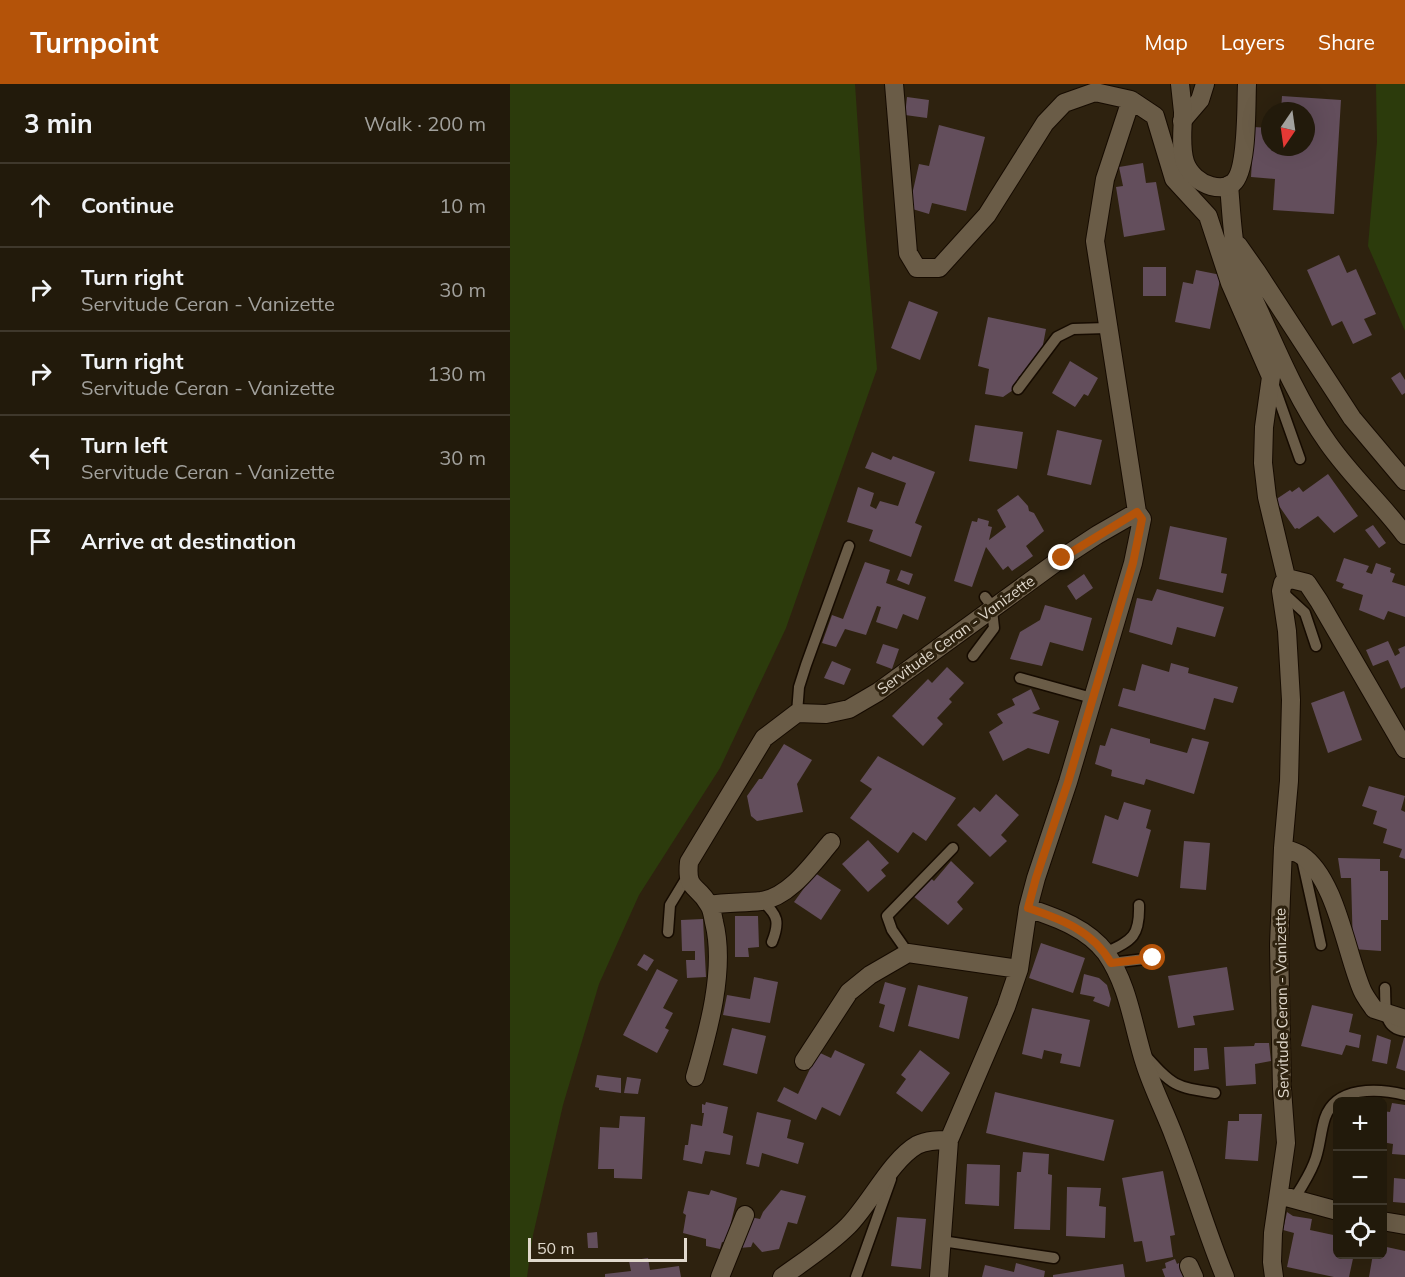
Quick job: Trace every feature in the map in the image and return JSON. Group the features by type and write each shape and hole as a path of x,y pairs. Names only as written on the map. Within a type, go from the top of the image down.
{"street":[{"path":"894,84 908,253 917,268 939,268 987,215 1045,123 1064,103 1095,92 1131,100 1155,116 1174,179 1208,216 1232,253 1244,283 1311,417 1350,472 1388,512 1405,535"},
{"path":"1180,84 1182,144 1185,162 1192,174 1203,184 1215,187 1234,182 1241,170 1245,148 1247,84"},
{"path":"1182,121 1200,100 1205,84"},
{"path":"939,1277 949,1140 1006,1007 1018,969 1028,908 1036,878 1068,782 1133,563 1142,519 1137,512 1095,242 1104,179 1131,100"},
{"path":"1229,185 1232,253 1230,283 1271,378"},
{"path":"1232,253 1257,272 1352,418 1405,481"},
{"name":"Servitude Ceran - Vanizette","path":"1271,378 1264,427 1263,463 1284,586 1292,700 1279,945 1286,1197 1272,1262 1274,1277"},
{"name":"Servitude Ceran - Vanizette","path":"797,712 826,714 849,709 878,692 990,605 1137,512"},
{"path":"1284,586 1291,579 1307,583 1405,749"},
{"path":"695,1077 711,1014 716,981 715,925 710,905 689,883 687,877 689,862 764,738 797,712"},
{"path":"710,905 725,902 762,901 774,897 790,885 831,842"},
{"path":"1283,848 1301,855 1315,870 1328,891 1362,990 1374,1010 1405,1019"},
{"path":"1028,908 1075,927 1083,932 1108,958 1128,1000 1145,1065 1174,1135 1225,1277"},
{"path":"804,1061 849,992 870,975 908,953 1018,969"},
{"path":"783,1277 848,1226 904,1156 918,1145 937,1140 949,1140"},
{"path":"1286,1197 1333,1210"},
{"path":"720,1277 745,1215"},
{"path":"1387,1222 1405,1225"}],"lane":[{"path":"1018,389 1057,338 1074,328 1107,328"},
{"path":"1271,378 1300,459"},
{"path":"797,712 799,687 849,546"},
{"path":"1284,586 1305,613 1316,646"},
{"path":"973,656 994,628 990,605"},
{"path":"1020,678 1092,698"},
{"path":"908,953 891,930 887,916 953,848"},
{"path":"1301,855 1321,945"},
{"path":"668,932 670,904 687,877"},
{"path":"762,901 775,912 777,928 772,942"},
{"path":"1108,958 1128,942 1140,924 1139,906"},
{"path":"1108,958 1153,958"},
{"path":"1385,988 1388,1023 1396,1030 1405,1031"},
{"path":"1141,1051 1168,1080 1184,1089 1215,1093"},
{"path":"1286,1197 1305,1182 1314,1163 1324,1119 1332,1103 1344,1096 1362,1092 1390,1091 1405,1095"},
{"path":"856,1277 895,1167"},
{"path":"942,1241 1054,1258"}],"green space":[{"path":"510,84 855,84 877,369 786,628 720,768 639,895 599,984 563,1105 533,1235 527,1277 510,1277"},
{"path":"1376,84 1405,84 1405,331 1368,246 1377,142"}],"building":[{"path":"1282,96 1341,100 1334,214 1273,210 1275,179 1251,177 1254,127 1261,127 1261,156 1315,156 1315,102 1282,102"},
{"path":"907,97 929,100 927,118 905,115"},
{"path":"939,125 985,137 966,211 932,203 929,214 909,208 919,164 929,166"},
{"path":"1143,163 1146,183 1156,182 1165,230 1124,237 1116,187 1123,186 1119,167"},
{"path":"1339,255 1347,273 1356,269 1376,314 1364,319 1372,335 1353,344 1342,321 1332,326 1307,270"},
{"path":"1143,267 1166,267 1166,296 1143,296"},
{"path":"1196,270 1221,275 1210,329 1175,322 1183,282 1193,284"},
{"path":"909,301 938,312 920,360 891,348"},
{"path":"988,317 1046,329 1042,350 1019,376 1016,388 1003,397 985,394 989,369 978,366"},
{"path":"1070,361 1098,378 1088,396 1084,394 1075,407 1052,393"},
{"path":"1400,372 1405,380 1405,393 1402,395 1391,378"},
{"path":"975,425 1023,432 1017,469 969,461"},
{"path":"1057,430 1102,440 1091,485 1047,475"},
{"path":"872,452 891,460 893,456 935,472 915,523 922,526 911,557 869,541 873,530 847,522 858,487 874,493 870,506 876,509 880,501 898,506 906,483 865,468"},
{"path":"1328,474 1358,516 1334,533 1318,516 1299,529 1295,529 1275,500 1299,487 1303,492"},
{"path":"1018,495 1028,506 1029,511 1034,513 1044,531 1026,546 1033,556 1012,571 1008,566 1003,570 986,547 972,587 954,581 972,521 977,522 978,518 989,521 988,526 992,527 989,540 1006,527 997,510"},
{"path":"1373,525 1386,543 1379,548 1365,530"},
{"path":"1170,526 1227,538 1221,573 1227,574 1223,593 1159,579"},
{"path":"1344,558 1369,566 1366,572 1372,574 1376,563 1391,568 1390,572 1395,574 1392,582 1405,586 1405,617 1388,611 1384,620 1359,610 1363,595 1342,588 1344,584 1336,581"},
{"path":"865,562 890,570 886,583 926,597 918,620 903,614 897,629 876,622 881,607 877,606 866,635 845,629 836,647 822,643 832,615 843,619"},
{"path":"901,570 913,574 909,585 897,580"},
{"path":"1084,574 1093,588 1076,600 1067,586"},
{"path":"1157,589 1224,607 1215,637 1177,627 1172,645 1129,632 1137,598 1152,601"},
{"path":"1045,605 1092,618 1083,651 1050,642 1042,666 1010,659 1020,632 1040,620"},
{"path":"1388,641 1395,656 1400,653 1398,649 1405,646 1405,687 1401,689 1388,660 1373,666 1366,650"},
{"path":"883,644 899,649 892,669 876,663"},
{"path":"832,661 851,669 844,685 824,678"},
{"path":"1171,663 1189,668 1188,673 1238,687 1233,703 1214,698 1205,730 1118,706 1123,688 1135,691 1142,664 1169,672"},
{"path":"947,667 964,683 949,699 952,702 937,718 943,724 923,746 892,716 928,679 932,683"},
{"path":"1031,689 1040,709 1032,713 1059,721 1049,754 1028,748 1003,761 989,732 1003,723 997,714 1015,705 1012,699"},
{"path":"1344,691 1362,740 1328,753 1311,703"},
{"path":"1111,728 1150,739 1150,743 1187,753 1192,738 1209,742 1194,794 1146,779 1144,785 1111,776 1112,770 1095,764 1100,745 1105,746"},
{"path":"784,744 812,760 797,784 803,812 757,821 751,816 747,796 759,779 762,779"},
{"path":"878,756 956,798 926,841 913,832 898,853 850,818 872,789 860,781"},
{"path":"1369,786 1405,796 1401,810 1405,812 1405,859 1399,857 1402,849 1383,843 1387,829 1373,824 1377,811 1362,806"},
{"path":"996,794 1019,815 1001,835 1007,841 990,857 957,825 974,807 980,812"},
{"path":"1124,802 1151,810 1146,828 1151,830 1138,877 1092,863 1105,815 1118,820"},
{"path":"868,840 889,863 881,870 886,876 868,892 842,864"},
{"path":"1184,841 1210,843 1206,890 1180,888"},
{"path":"1338,858 1380,859 1380,871 1388,871 1388,920 1381,920 1381,951 1353,949 1351,878 1341,878"},
{"path":"951,861 974,883 957,902 963,909 948,925 912,895 928,876 934,881"},
{"path":"815,873 841,890 821,920 794,902"},
{"path":"735,916 758,916 759,947 748,948 749,957 735,957"},
{"path":"703,919 706,977 687,978 686,960 695,960 695,951 682,951 681,920"},
{"path":"1041,943 1085,958 1073,993 1029,978"},
{"path":"644,954 654,960 647,971 637,965"},
{"path":"1227,967 1234,1010 1193,1016 1195,1025 1178,1028 1168,976"},
{"path":"657,969 678,980 663,1008 673,1013 665,1028 669,1030 657,1053 623,1035"},
{"path":"1084,974 1099,978 1107,985 1111,999 1109,1007 1093,1001 1095,997 1080,994"},
{"path":"754,977 778,982 770,1023 723,1015 727,995 750,999"},
{"path":"885,982 906,988 894,1032 879,1027 885,1005 879,1003"},
{"path":"918,985 968,997 959,1039 908,1026"},
{"path":"1312,1005 1353,1014 1349,1032 1361,1035 1359,1048 1346,1045 1342,1055 1301,1046"},
{"path":"1032,1008 1090,1020 1080,1067 1060,1063 1062,1054 1044,1050 1042,1059 1022,1054"},
{"path":"732,1028 766,1036 757,1074 723,1065"},
{"path":"1377,1035 1391,1040 1387,1064 1372,1061"},
{"path":"1405,1038 1405,1071 1396,1068"},
{"path":"1255,1043 1269,1043 1271,1061 1255,1064 1256,1084 1226,1086 1224,1047 1254,1046"},
{"path":"1194,1048 1207,1048 1209,1069 1194,1071"},
{"path":"835,1050 865,1064 840,1116 822,1107 816,1120 777,1101 784,1087 798,1094 818,1052 831,1058"},
{"path":"920,1050 950,1073 922,1112 896,1093 906,1079 901,1075"},
{"path":"597,1075 621,1078 621,1093 599,1090 595,1087"},
{"path":"627,1077 641,1079 638,1094 624,1093"},
{"path":"995,1092 1114,1120 1104,1161 986,1133"},
{"path":"706,1102 728,1107 723,1133 733,1136 730,1155 705,1151 702,1164 683,1160 691,1124 702,1126 704,1113 702,1113 702,1104 705,1105"},
{"path":"1392,1103 1405,1105 1405,1155 1392,1154 1393,1144 1387,1143 1387,1112 1390,1112"},
{"path":"757,1112 791,1120 787,1138 804,1143 798,1164 762,1153 759,1167 746,1164"},
{"path":"1239,1114 1262,1114 1258,1161 1225,1159 1228,1121 1239,1121"},
{"path":"620,1116 645,1117 642,1179 614,1178 614,1169 598,1169 600,1127 619,1128"},
{"path":"1023,1152 1049,1154 1048,1174 1052,1175 1050,1230 1014,1229 1017,1172 1021,1172"},
{"path":"967,1164 1000,1165 999,1206 965,1204"},
{"path":"1163,1171 1175,1235 1170,1236 1173,1257 1146,1262 1142,1241 1134,1242 1122,1178"},
{"path":"1394,1178 1405,1179 1405,1203 1393,1202"},
{"path":"1067,1187 1101,1188 1099,1206 1106,1207 1105,1238 1066,1236"},
{"path":"711,1190 737,1198 726,1243 722,1242 720,1249 706,1246 706,1239 683,1233 686,1215 683,1213 688,1191 709,1195"},
{"path":"781,1190 806,1196 797,1224 788,1222 779,1249 762,1252 753,1242 751,1247 739,1248 750,1217 760,1219"},
{"path":"1287,1212 1293,1216 1312,1219 1310,1230 1333,1235 1333,1259 1353,1259 1349,1277 1334,1277 1287,1267 1294,1233 1283,1230"},
{"path":"897,1217 926,1219 921,1269 891,1266"},
{"path":"597,1232 598,1248 588,1248 587,1233"},
{"path":"1387,1247 1405,1251 1405,1277 1369,1277 1372,1259 1387,1259"},
{"path":"648,1258 650,1270 679,1266 681,1277 605,1277 605,1274 631,1271 629,1261"},
{"path":"1175,1259 1184,1277 1165,1277 1162,1269 1166,1268 1165,1263"},
{"path":"1016,1263 1045,1271 1044,1277 982,1277 985,1265 1014,1272"},
{"path":"1123,1264 1125,1277 1053,1277 1053,1275"}],"route":[{"path":"1062,558 1137,512 1142,519 1133,563 1028,908 1066,922 1083,932 1096,943 1111,963 1153,958"}]}
